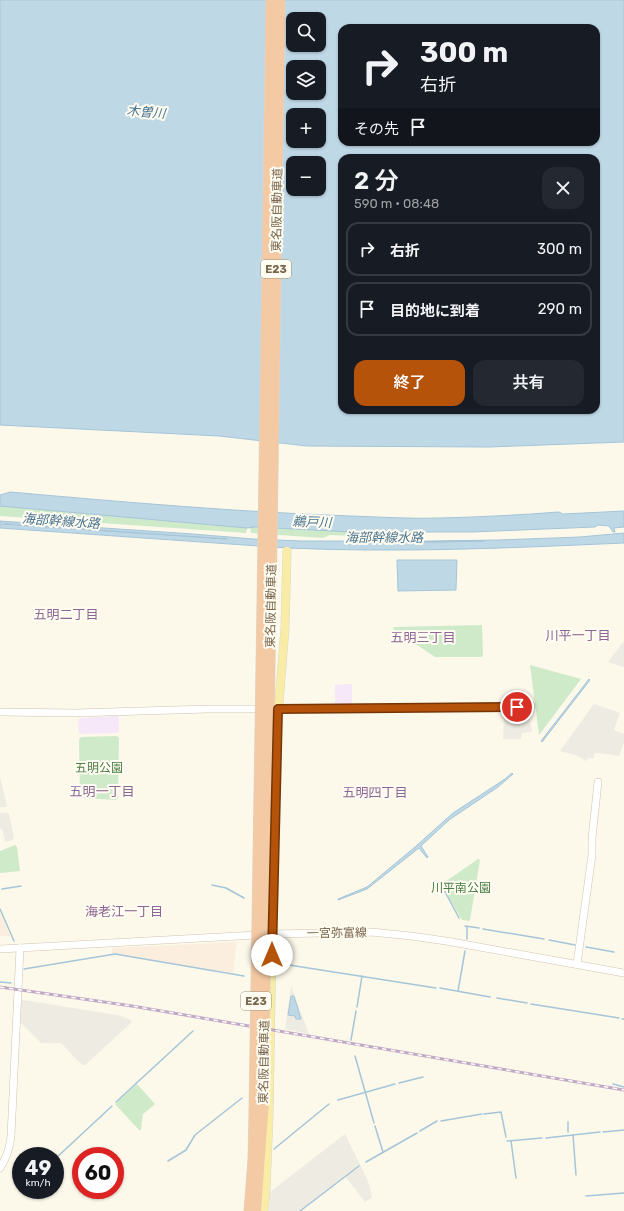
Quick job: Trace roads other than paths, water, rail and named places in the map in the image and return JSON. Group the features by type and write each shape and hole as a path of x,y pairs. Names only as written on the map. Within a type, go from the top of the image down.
{"highway":[{"name":"東名阪自動車道","path":"248,1211 253,1159 271,0"},
{"name":"東名阪自動車道","path":"256,1211 263,1113 280,0"}],"main road":[{"path":"264,1211 269,1109 278,709 285,628 287,551"}],"street":[{"path":"0,712 76,713 207,709 531,706"},
{"path":"577,964 592,855 592,838 598,782"},
{"name":"一宮弥富線","path":"0,949 272,934 371,932 446,941 624,973"},
{"path":"0,1168 8,1155 10,1148 20,948"}],"water":[{"name":"木曽川","path":"0,0 624,0 624,442 489,447 307,446 219,436 0,425"},
{"name":"鵜戸川","path":"10,492 223,509 396,518 456,518 559,512 563,514 624,511 624,527 614,528 615,532 613,532 609,526 598,525 595,527 472,532 361,532 361,536 353,536 352,532 255,527 247,528 0,506 0,495"},
{"path":"0,521 253,539 361,541 362,544 362,542 580,537 624,533 624,543 413,550 287,548 0,528 0,524 227,539 0,523"},
{"path":"397,560 457,560 456,590 398,591"},
{"path":"589,679 590,680 542,742 541,741"},
{"path":"512,773 513,774 498,787 449,820 421,846 428,857 427,858 419,848 367,889 338,900 367,887 453,813"},
{"path":"291,996 294,996 301,1019 296,1019 295,1016 288,1015"}],"waterway":[{"name":"海部幹線水路","path":"420,542 484,541"},
{"path":"212,885 226,888 244,898"},
{"path":"2,889 21,886"},
{"path":"443,888 459,918"},
{"path":"0,909 14,941"},
{"path":"465,926 479,928"},
{"path":"467,927 467,939"},
{"path":"483,929 544,939"},
{"path":"549,940 575,945"},
{"path":"586,947 614,952"},
{"path":"458,991 465,951"},
{"path":"24,969 115,954 244,976"},
{"path":"289,965 436,988"},
{"path":"357,1007 362,976"},
{"path":"0,982 11,983"},
{"path":"440,988 490,997"},
{"path":"497,998 527,1003"},
{"path":"531,1004 619,1018"},
{"path":"351,1040 356,1011"},
{"path":"116,1102 193,1031"},
{"path":"355,1056 374,1123"},
{"path":"399,1083 423,1077"},
{"path":"338,1100 395,1084"},
{"path":"613,1084 624,1087"},
{"path":"168,1161 186,1150 195,1135 242,1098"},
{"path":"274,1149 329,1104"},
{"path":"64,1151 112,1106"},
{"path":"484,1114 501,1112 506,1137"},
{"path":"441,1121 482,1114"},
{"path":"420,1131 437,1121"},
{"path":"568,1122 568,1132"},
{"path":"375,1126 383,1152"},
{"path":"603,1132 624,1130"},
{"path":"546,1138 600,1132"},
{"path":"366,1162 417,1133"},
{"path":"573,1135 576,1175"},
{"path":"507,1141 542,1138"},
{"path":"511,1141 516,1178"},
{"path":"300,1211 359,1166"},
{"path":"586,1196 624,1193"}],"railway":[{"path":"0,987 132,1006 624,1090"}],"district":[{"name":"五明二丁目","path":"66,614"},
{"name":"川平一丁目","path":"578,635"},
{"name":"五明三丁目","path":"423,637"},
{"name":"五明一丁目","path":"102,791"},
{"name":"五明四丁目","path":"375,792"},
{"name":"海老江一丁目","path":"124,911"}],"park label":[{"name":"五明公園","path":"99,768"},
{"name":"川平南公園","path":"461,888"}]}
